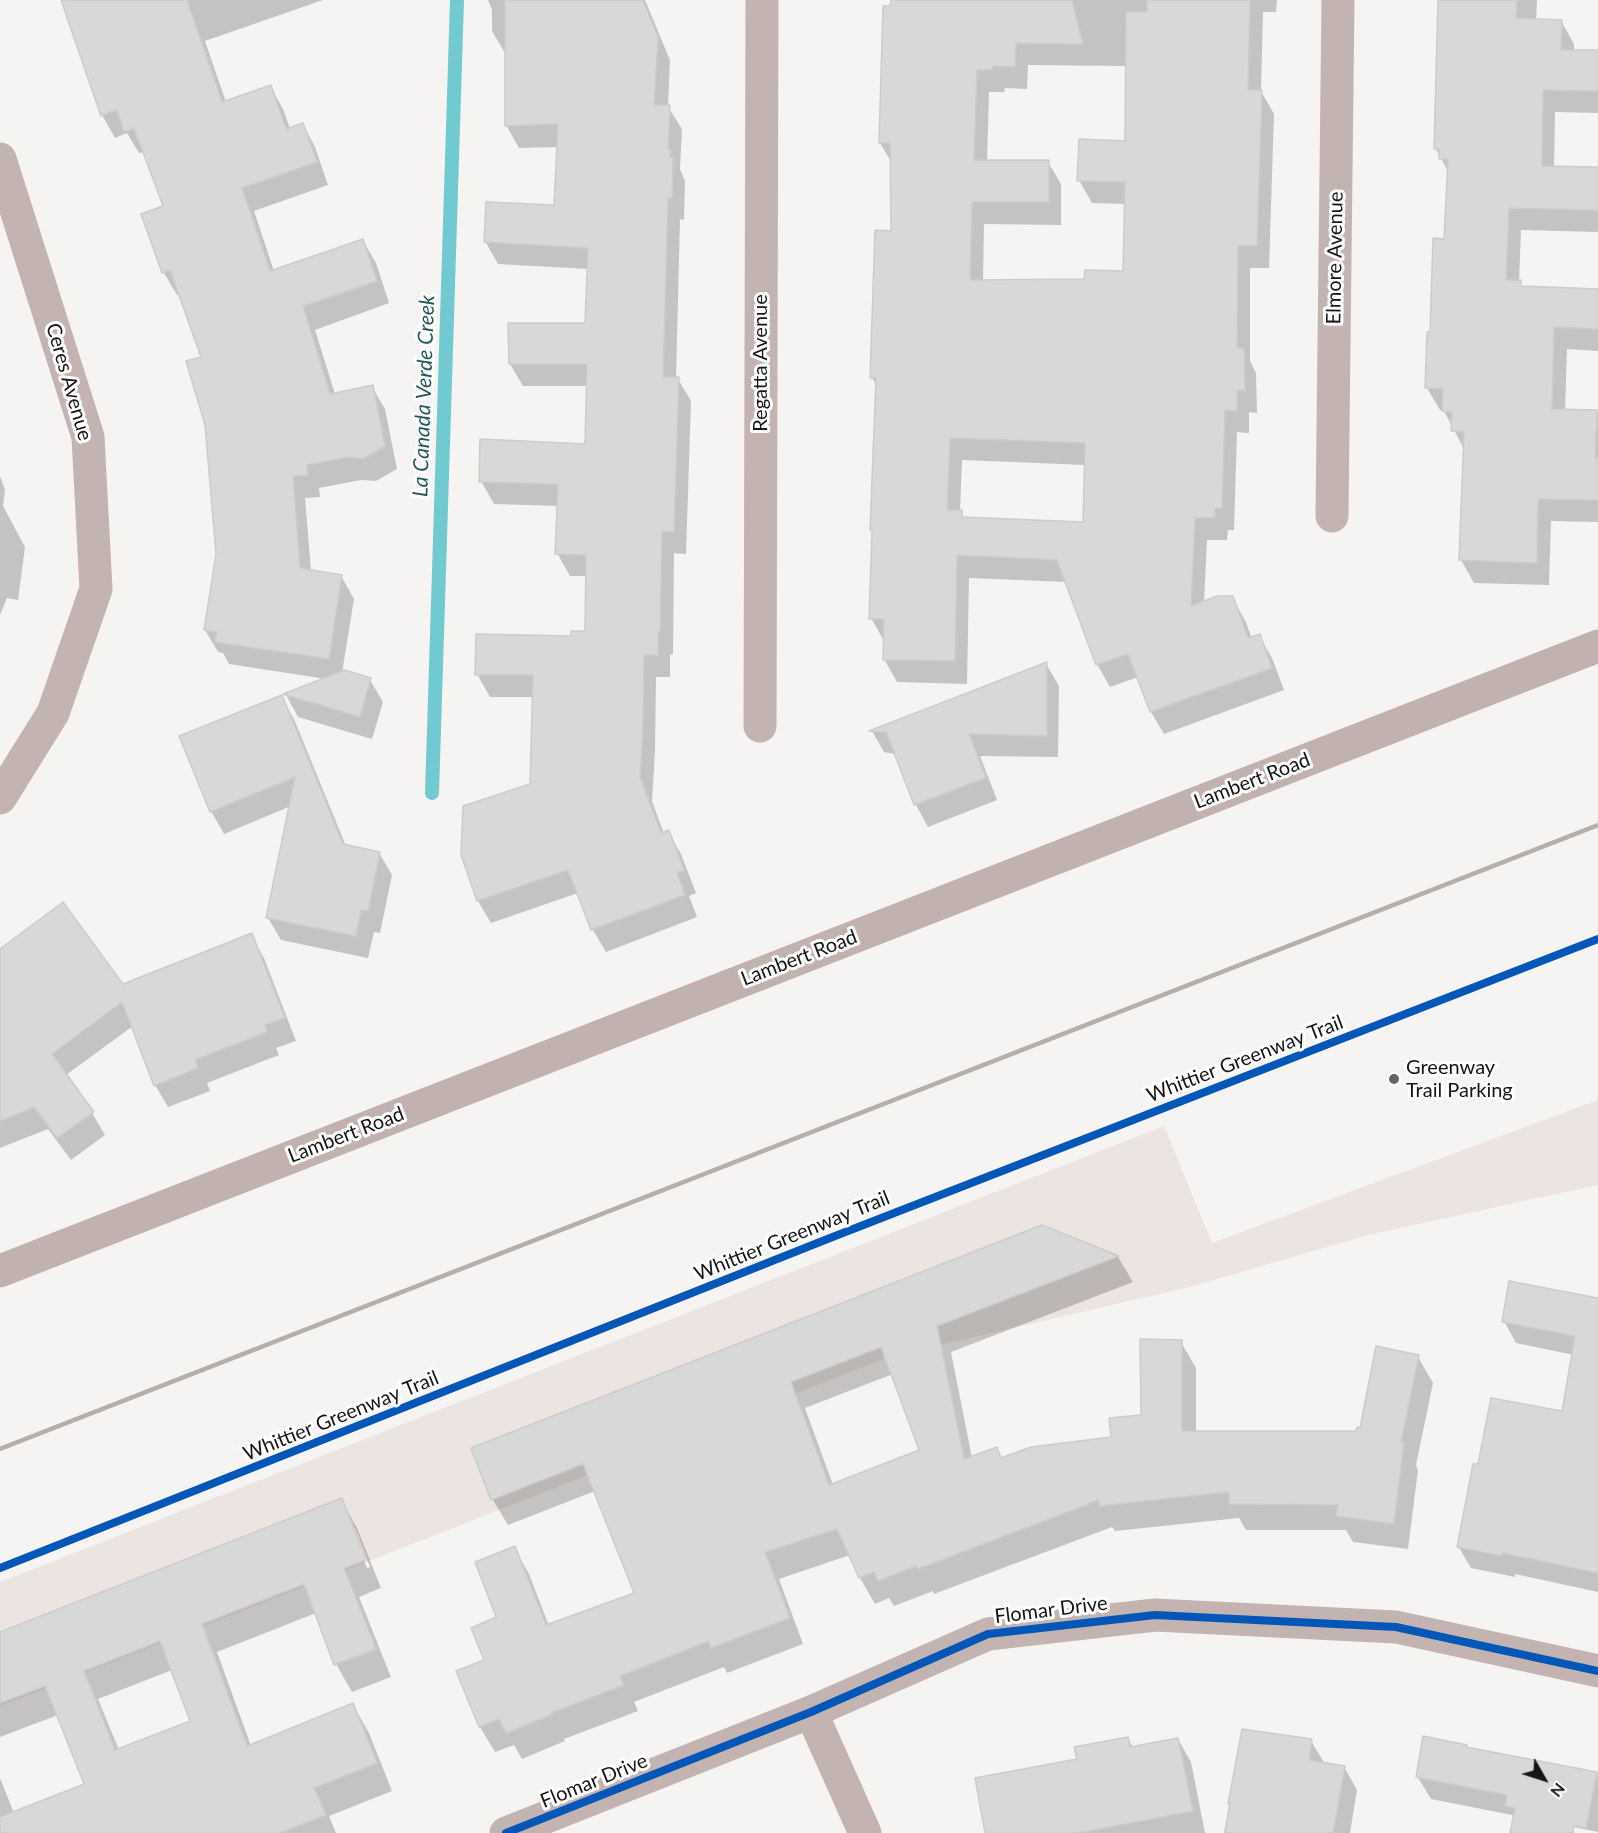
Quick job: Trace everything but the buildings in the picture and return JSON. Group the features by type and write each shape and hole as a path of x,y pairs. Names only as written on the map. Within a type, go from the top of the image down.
{"main road":[{"name":"Lambert Road","path":"0,1270 1598,646"}],"street":[{"name":"Regatta Avenue","path":"759,726 762,0"},
{"name":"Elmore Avenue","path":"1332,516 1338,0"},
{"name":"Ceres Avenue","path":"0,159 88,437 96,589 53,713 0,798"},
{"name":"Flomar Drive","path":"506,1833 811,1712 988,1634 1155,1615 1396,1627 1598,1671"},
{"path":"811,1712 865,1833"}],"shaded area":[{"path":"1598,1100 1598,1185 1368,1235 1190,1287 888,1357 0,1706 0,1582 1164,1126 1212,1243"}],"waterway":[{"name":"La Canada Verde Creek","path":"432,793 457,0"}],"railway":[{"path":"0,1449 1598,825"}],"cycle path":[{"name":"Whittier Greenway Trail","path":"0,1568 830,1238 1598,939"},
{"path":"506,1833 811,1712 988,1634 1155,1615 1396,1627 1598,1671"}],"place":[{"name":"Greenway Trail Parking","path":"1394,1079"}]}
